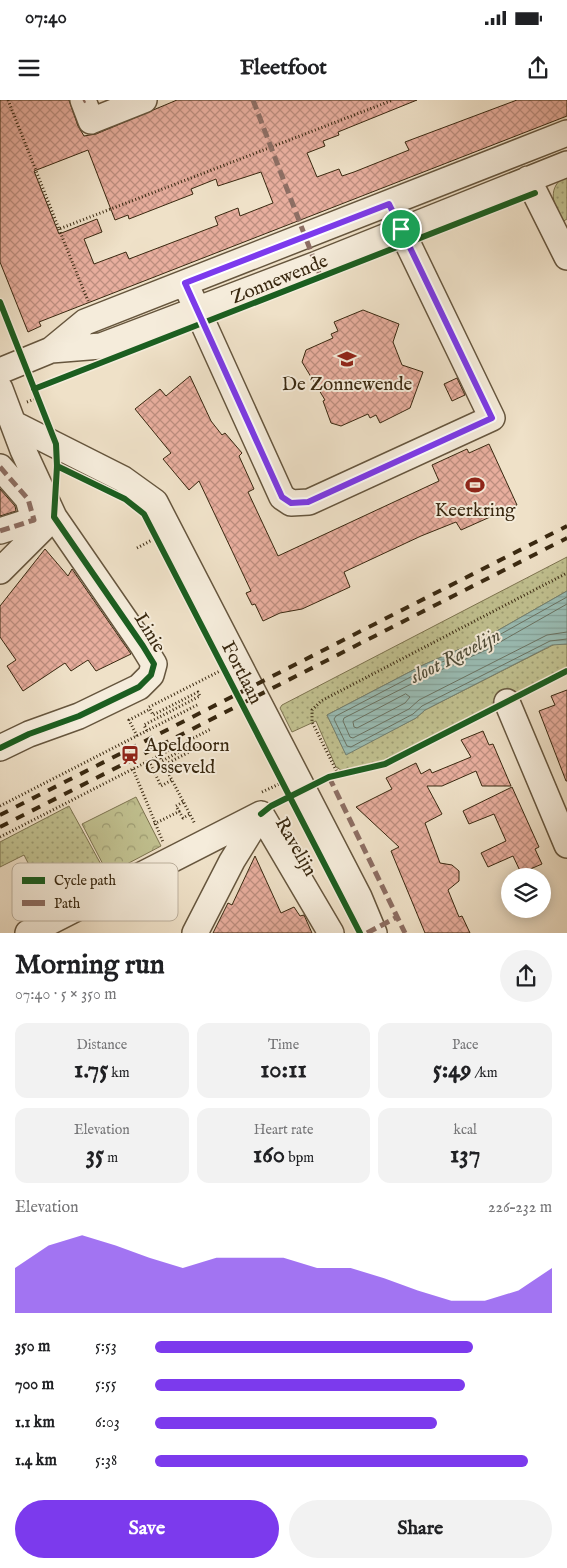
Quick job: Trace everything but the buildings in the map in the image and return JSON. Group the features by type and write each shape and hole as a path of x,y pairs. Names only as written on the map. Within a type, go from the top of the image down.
{"street":[{"path":"83,100 91,121 144,100"},
{"name":"Zonnewende","path":"51,350 85,322 94,318 567,133"},
{"name":"Zonnewende","path":"0,370 51,350 101,346 567,164"},
{"path":"528,179 567,258"},
{"path":"185,283 282,497 291,503 308,502 496,427 389,204"},
{"path":"0,389 34,476 44,519"},
{"name":"Fortlaan","path":"14,424 123,479 155,502 354,888 374,933"},
{"name":"Linie","path":"0,467 44,519 151,658 153,669 148,679 139,687 79,716 29,734 0,748"},
{"path":"0,531 44,519"},
{"path":"0,571 44,519"},
{"path":"507,702 567,845"},
{"name":"Ravelijn","path":"153,863 259,804"},
{"name":"Ravelijn","path":"195,933 259,804"},
{"name":"Ravelijn","path":"259,804 331,933"},
{"name":"Ravelijn","path":"28,933 49,921"}],"path":[{"path":"8,100 94,318"},
{"path":"59,229 393,100"},
{"path":"23,361 41,407"},
{"path":"152,530 161,546"},
{"path":"137,548 146,543"},
{"path":"329,777 341,773 312,722 312,710 321,701 567,573"},
{"path":"137,736 129,720 213,674"},
{"path":"147,731 144,725 200,696 198,692 153,716 150,709"},
{"path":"0,806 199,704"},
{"path":"0,837 211,729"},
{"path":"160,755 162,761 195,743 197,748 164,765 197,827"},
{"path":"149,761 162,786 172,780"},
{"path":"133,769 154,824 164,844"},
{"path":"278,775 287,792"},
{"path":"259,804 271,788"},
{"path":"184,802 176,806 183,818 190,814"},
{"path":"154,824 180,811"}],"green space":[{"path":"567,174 567,219 562,222 553,196 556,185"},
{"path":"567,557 567,591 481,640 423,665 327,715 346,754 416,718 425,710 555,644 567,644 567,668 377,764 341,770 336,767 316,721 292,732 280,708 282,705"},
{"path":"136,797 161,846 129,863 102,863 82,824"},
{"path":"69,806 100,863 28,863 24,855 0,867 0,842"}],"water":[{"name":"sloot Ravelijn","path":"567,591 567,644 552,645 425,710 416,718 346,755 327,715 423,665 481,640"}],"railway":[{"path":"0,815 567,526"},
{"path":"0,827 567,538"}],"marked path":[{"path":"253,100 321,278"},
{"path":"0,467 28,499 34,520 0,531"},
{"path":"329,777 405,933"},
{"path":"367,933 397,917"}],"cycle path":[{"path":"34,389 535,193"},
{"path":"0,302 56,444 57,466 54,517 154,664 151,675 139,687 79,716 29,734 0,748"},
{"path":"57,466 125,499 144,514 360,933"},
{"path":"261,814 271,806 329,777 385,764 567,671"}],"place":[{"name":"De Zonnewende","path":"347,359"},
{"name":"Keerkring","path":"475,485"},
{"name":"Apeldoorn Osseveld","path":"130,755"}],"route":[{"path":"389,204 401,229 492,418 308,502 291,503 282,497 185,283 389,204"}]}
